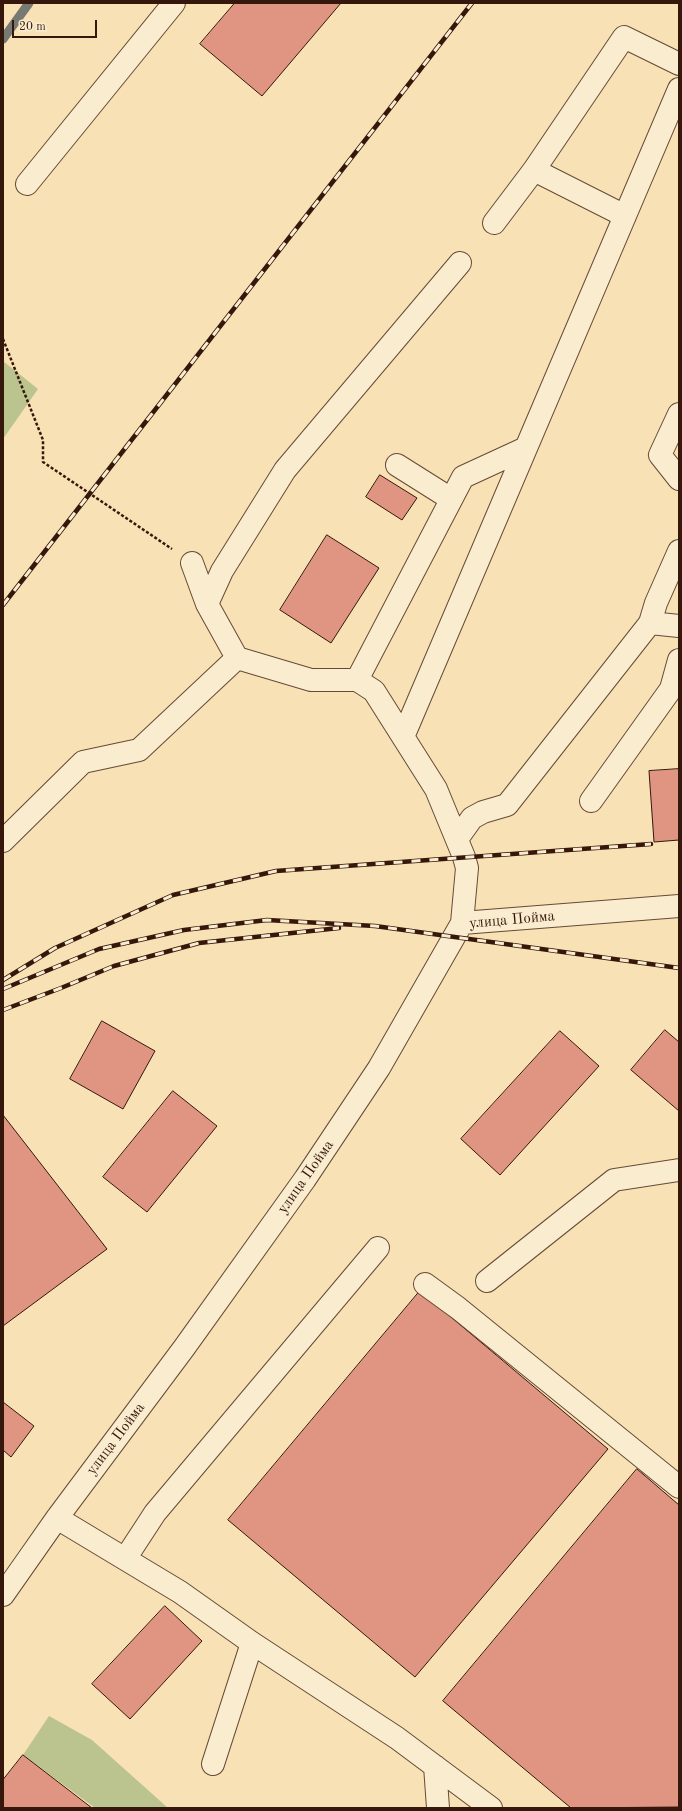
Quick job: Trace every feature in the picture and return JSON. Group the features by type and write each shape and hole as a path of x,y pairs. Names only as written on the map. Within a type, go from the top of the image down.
{"street":[{"path":"27,184 174,3"},
{"path":"494,223 534,170 624,37 679,64"},
{"path":"403,737 679,89"},
{"path":"534,170 625,216"},
{"path":"206,604 222,571 285,470 460,263"},
{"path":"679,414 660,455 679,479"},
{"path":"357,680 463,477 526,448"},
{"path":"397,465 451,499"},
{"path":"457,838 472,818 483,812 507,805 650,623 656,603 679,551"},
{"path":"192,563 206,604 237,658 311,680 357,680 374,691 436,789 457,838 467,868 462,923"},
{"path":"650,623 679,626"},
{"path":"3,841 83,762 139,750 237,658"},
{"path":"591,802 671,688 679,660"},
{"name":"улица Пойма","path":"3,1595 57,1518 184,1348 306,1179 379,1068 462,923 679,906"},
{"path":"487,1281 614,1180 679,1170"},
{"path":"125,1559 154,1513 378,1248"},
{"path":"425,1284 458,1308 679,1487"},
{"path":"57,1518 180,1592 252,1644 397,1738 491,1808"},
{"path":"213,1764 252,1644"},
{"path":"435,1766 438,1808"}],"path":[{"path":"3,339 43,440 43,462 192,563"}],"green space":[{"path":"3,361 38,389 3,439"},
{"path":"49,1716 92,1740 168,1808 95,1808 23,1755"}],"building":[{"path":"235,3 341,3 262,96 200,44"},
{"path":"380,475 417,498 402,520 366,497"},
{"path":"327,535 379,568 331,643 280,610"},
{"path":"679,769 679,840 654,842 649,771"},
{"path":"102,1021 155,1051 123,1109 70,1079"},
{"path":"665,1030 679,1042 679,1111 631,1070"},
{"path":"560,1031 599,1066 500,1175 461,1139"},
{"path":"173,1091 217,1126 147,1212 103,1177"},
{"path":"3,1115 107,1249 3,1326"},
{"path":"420,1291 608,1449 415,1677 228,1520"},
{"path":"3,1402 34,1426 11,1457 3,1450"},
{"path":"637,1469 679,1505 679,1807 571,1808 443,1701"},
{"path":"165,1606 202,1641 130,1719 92,1684"},
{"path":"23,1755 92,1808 3,1808 3,1780"}],"waterway":[{"path":"3,39 29,3"}],"railway":[{"path":"3,605 472,3"},
{"path":"3,980 55,948 173,895 276,871 651,844"},
{"path":"3,989 99,949 184,930 267,920 375,926 679,968"},
{"path":"3,1010 114,966 199,943 339,928"}]}
